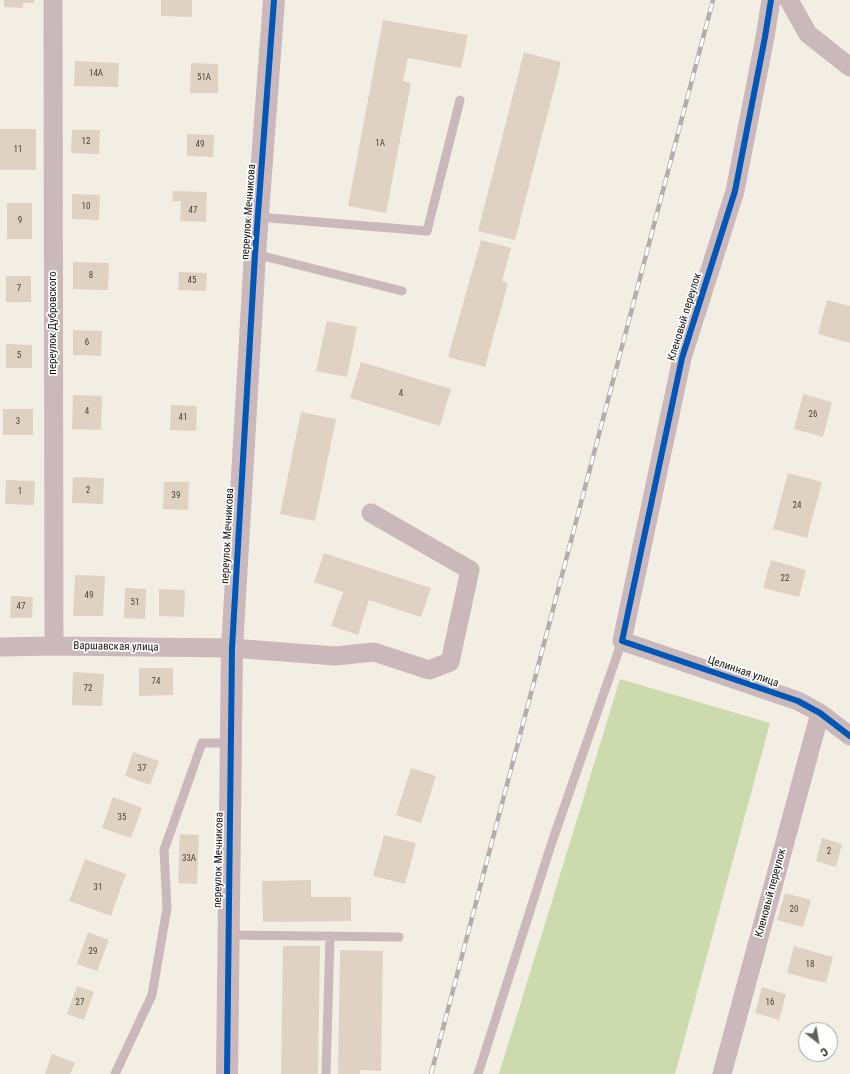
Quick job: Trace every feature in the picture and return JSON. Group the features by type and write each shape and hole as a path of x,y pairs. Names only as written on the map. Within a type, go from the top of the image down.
{"street":[{"name":"переулок Дубровского","path":"53,0 54,646"},
{"name":"переулок Мечникова","path":"227,1074 232,648 255,254 274,0"},
{"name":"Кленовый переулок","path":"622,641 682,358 735,191 771,0"},
{"path":"789,0 808,34 850,68"},
{"name":"Варшавская улица","path":"0,647 54,646 232,648 335,656 374,652 429,670 450,662 470,570 371,513"},
{"name":"Целинная улица","path":"622,641 798,701 820,713 850,736"},
{"name":"Кленовый переулок","path":"722,1074 820,713"}],"lane":[{"path":"258,217 427,231 460,100"},
{"path":"255,254 402,291"},
{"path":"478,1074 551,845 622,641"},
{"path":"116,1074 152,995 167,908 164,850 202,743 231,743"},
{"path":"229,935 399,937"},
{"path":"326,1074 330,936"}],"green space":[{"path":"620,679 770,723 675,1074 499,1074"}],"building":[{"path":"4,0 34,0 34,3 23,3 23,8 4,7"},
{"path":"161,0 192,0 192,17 161,16"},
{"path":"383,20 468,35 461,68 408,58 403,81 411,83 386,213 348,206"},
{"path":"524,52 561,62 515,240 478,231"},
{"path":"75,61 119,63 118,87 74,86"},
{"path":"191,63 218,64 218,93 190,93"},
{"path":"0,129 36,129 36,170 0,170"},
{"path":"72,130 100,130 99,154 71,153"},
{"path":"187,134 214,135 213,157 187,156"},
{"path":"173,191 207,192 206,222 180,221 181,201 172,201"},
{"path":"72,194 100,195 99,220 72,219"},
{"path":"7,203 32,203 32,239 7,239"},
{"path":"481,240 511,248 502,281 508,283 485,367 448,357"},
{"path":"73,262 109,263 108,290 73,289"},
{"path":"179,272 207,273 206,291 178,290"},
{"path":"6,276 31,276 31,302 6,302"},
{"path":"827,300 850,306 850,343 818,334"},
{"path":"327,321 357,327 347,377 316,371"},
{"path":"73,330 102,331 101,356 73,355"},
{"path":"6,344 32,345 32,368 6,368"},
{"path":"361,362 451,389 440,426 350,398"},
{"path":"803,394 832,402 823,437 794,429"},
{"path":"73,395 102,396 101,430 72,429"},
{"path":"171,405 197,406 196,431 170,430"},
{"path":"3,409 33,409 33,435 3,435"},
{"path":"301,412 336,419 315,521 280,514"},
{"path":"788,473 822,482 807,538 773,529"},
{"path":"73,477 104,478 103,504 72,503"},
{"path":"6,480 35,481 34,505 5,504"},
{"path":"164,482 189,482 188,510 163,509"},
{"path":"324,553 431,588 421,617 369,600 358,635 331,626 343,592 314,582"},
{"path":"771,560 806,570 799,597 763,588"},
{"path":"75,575 105,576 103,616 73,616"},
{"path":"125,588 146,589 145,619 124,618"},
{"path":"159,589 185,590 184,617 159,616"},
{"path":"11,596 33,597 32,618 10,618"},
{"path":"139,668 173,668 173,695 139,696"},
{"path":"73,672 104,674 102,706 72,705"},
{"path":"133,752 159,761 150,785 125,776"},
{"path":"411,768 436,776 421,823 396,815"},
{"path":"113,797 142,808 131,838 102,828"},
{"path":"180,834 199,835 197,884 178,883"},
{"path":"384,835 416,843 405,884 373,876"},
{"path":"822,838 842,844 836,867 816,861"},
{"path":"85,859 126,874 111,916 69,901"},
{"path":"311,880 311,897 351,897 351,921 263,922 262,881"},
{"path":"785,893 811,900 803,927 777,920"},
{"path":"88,932 109,940 97,971 77,964"},
{"path":"283,946 320,946 318,1074 281,1074"},
{"path":"794,946 833,957 826,983 787,973"},
{"path":"340,950 383,951 381,1071 360,1070 360,1074 338,1074"},
{"path":"77,986 94,992 84,1020 67,1014"},
{"path":"762,987 786,994 779,1020 755,1013"},
{"path":"52,1054 75,1063 70,1074 45,1074"}],"railway":[{"path":"431,1074 713,0"}],"cycle path":[{"path":"227,1074 232,648 255,254 274,0"},
{"path":"771,0 735,191 682,358 622,641 798,701 820,713 850,736"}]}
